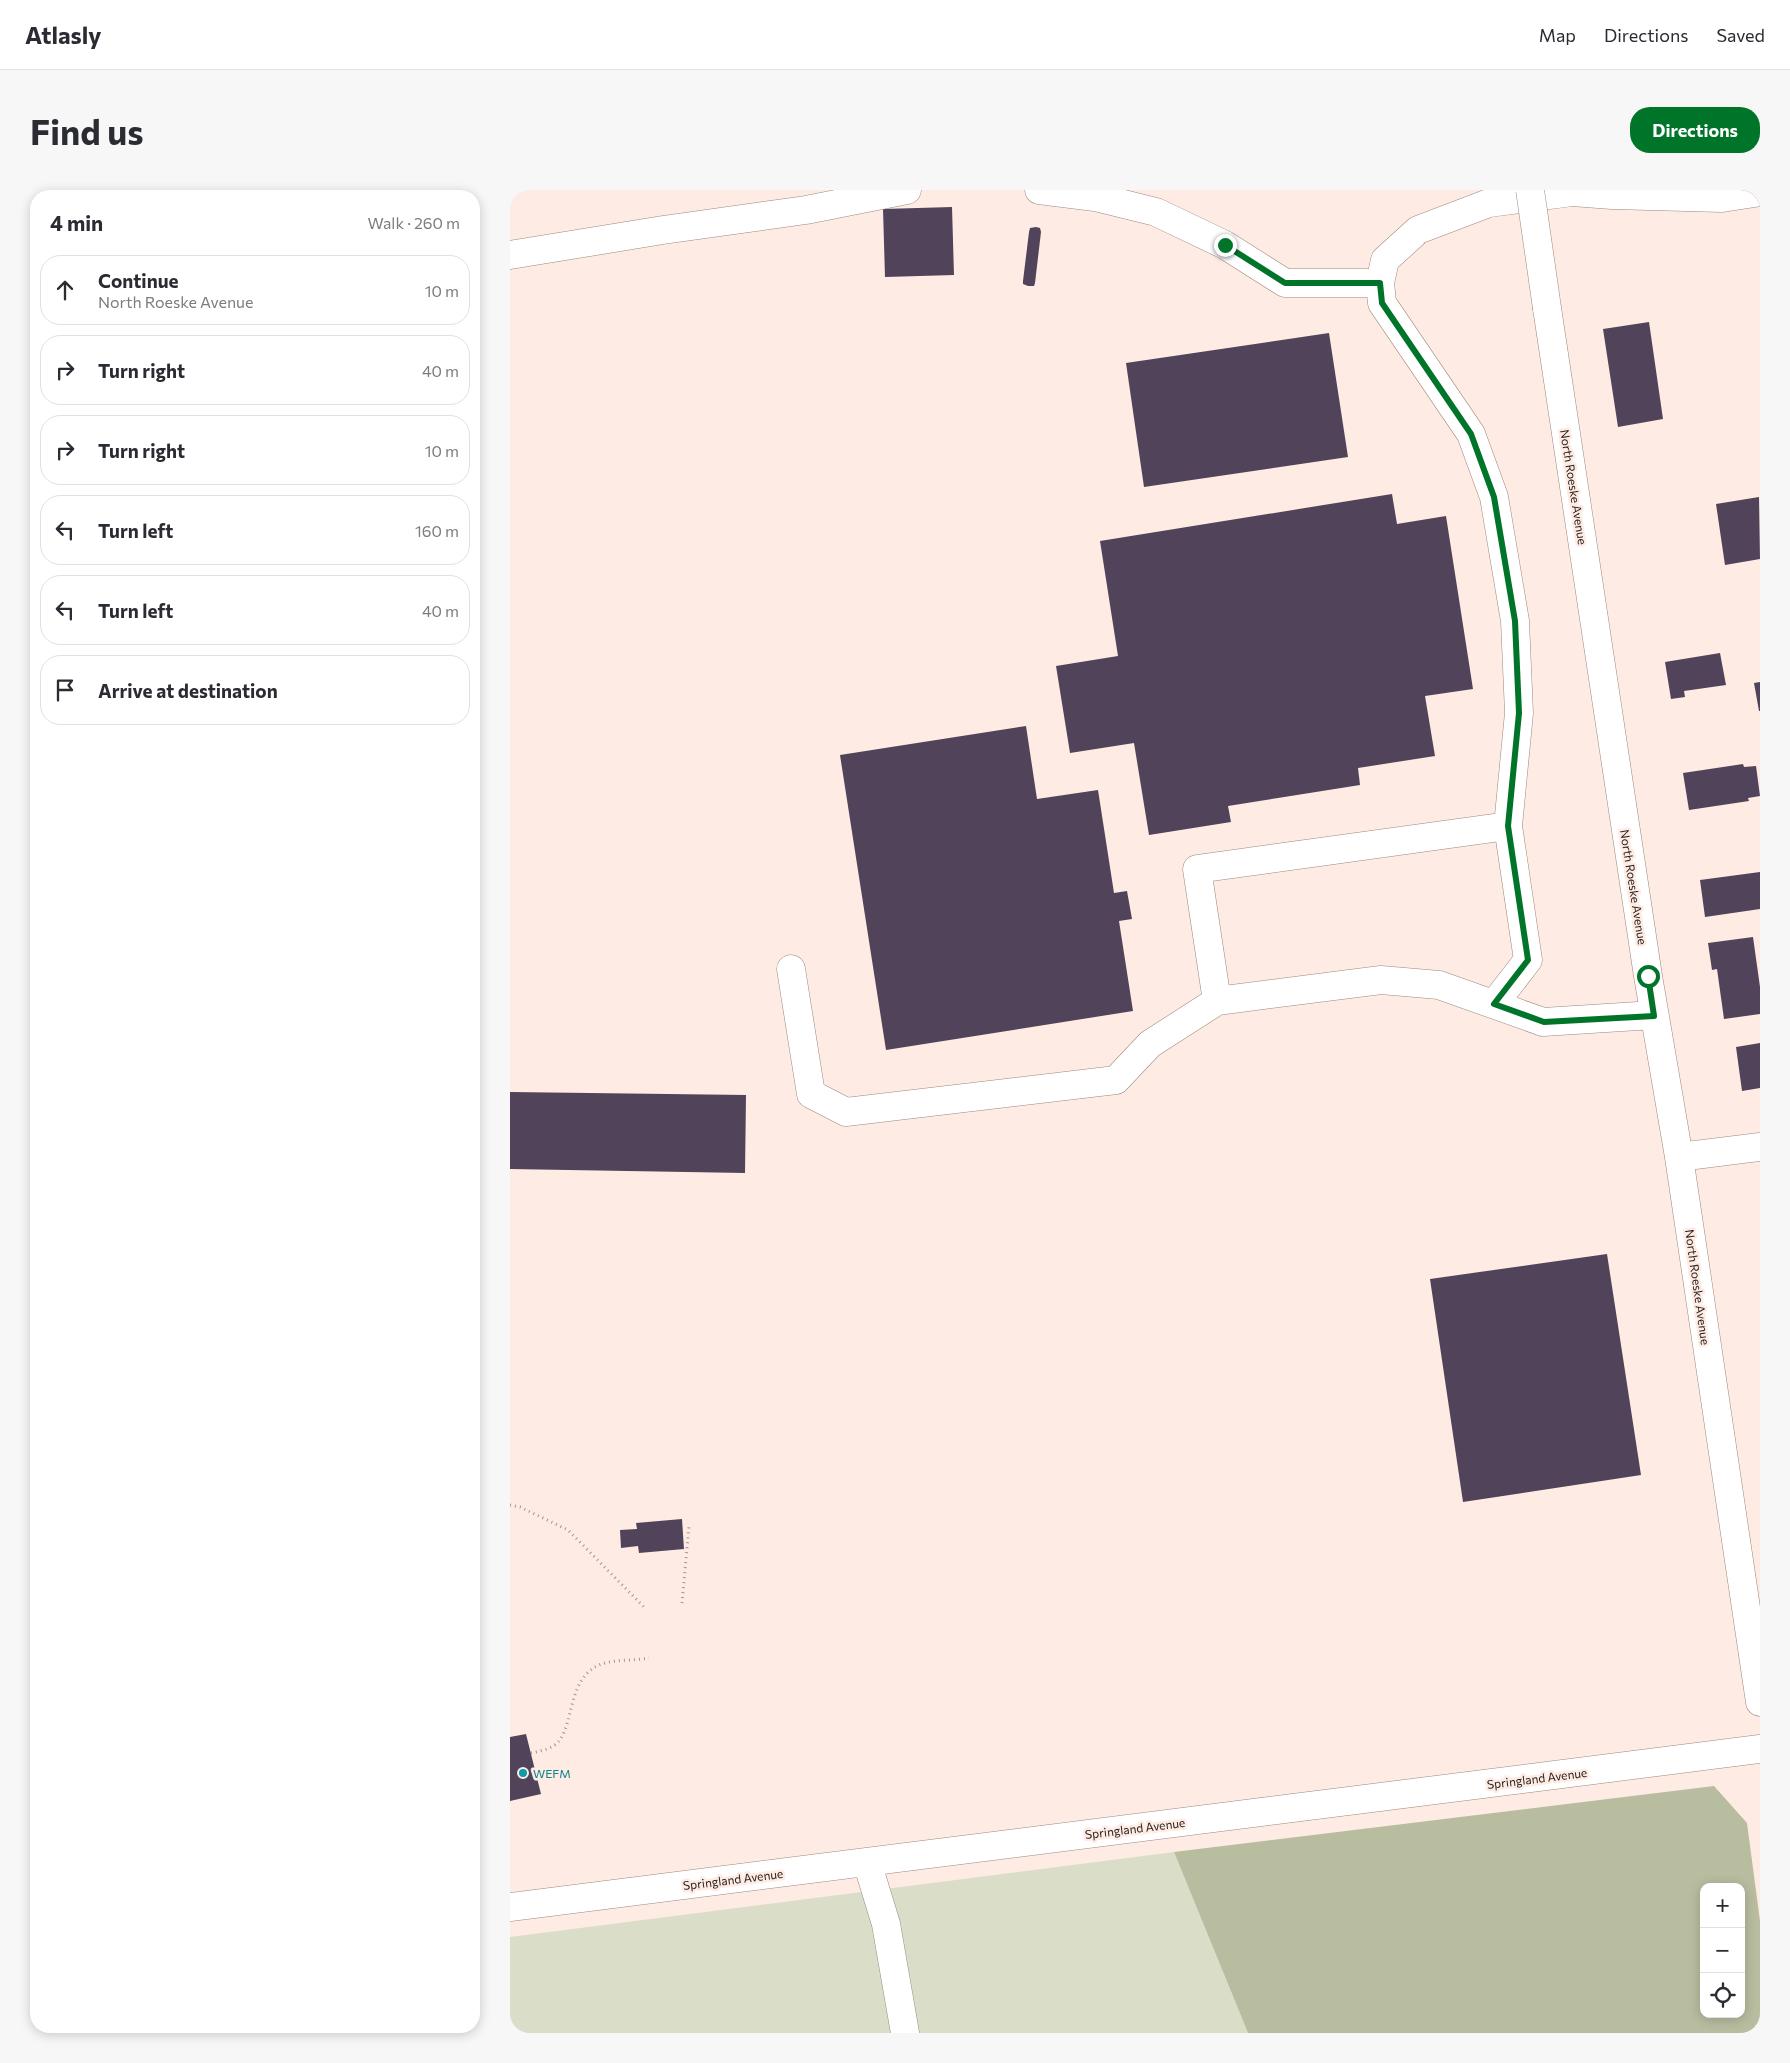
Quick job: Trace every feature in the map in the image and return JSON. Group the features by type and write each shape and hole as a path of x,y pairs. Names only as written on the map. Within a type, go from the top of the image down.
{"street":[{"path":"510,255 663,230 806,210 907,190"},
{"path":"1039,190 1095,197 1156,212 1225,245 1285,283 1380,283"},
{"name":"North Roeske Avenue","path":"1530,190 1654,1016 1679,1157 1760,1702"},
{"path":"1494,1004 1528,960 1508,826 1519,713 1515,621 1494,497 1471,434 1382,303 1380,283 1385,260 1418,230 1489,203 1572,192 1722,198 1760,192"},
{"path":"1217,1001 1197,869 1508,826"},
{"path":"791,969 812,1094 846,1112 1116,1080 1150,1044 1217,1001 1381,980 1439,985 1544,1022 1654,1016"},
{"path":"1679,1157 1760,1147"},
{"name":"Springland Avenue","path":"510,1907 1760,1749"},
{"path":"867,1862 886,1924 905,2033"}],"path":[{"path":"510,1505 520,1507 568,1530 644,1607"},
{"path":"682,1603 689,1526"},
{"path":"531,1753 544,1751 558,1742 564,1731 573,1699 581,1683 592,1670 599,1665 649,1658"}],"green space":[{"path":"1714,1786 1747,1823 1760,1921 1760,2033 1248,2033 1174,1852"},
{"path":"1174,1852 1248,2033 510,2033 510,1937"}],"building":[{"path":"952,207 954,275 885,277 883,209"},
{"path":"1030,228 1040,228 1041,232 1035,283 1034,286 1028,286 1023,284 1023,281 1029,232"},
{"path":"1649,322 1663,419 1618,427 1603,329"},
{"path":"1329,333 1348,457 1144,487 1126,363"},
{"path":"1392,494 1397,524 1446,516 1473,689 1425,696 1435,756 1358,768 1360,785 1228,806 1231,822 1149,835 1134,743 1070,753 1056,666 1118,656 1100,541"},
{"path":"1759,497 1760,559 1725,565 1716,504"},
{"path":"1720,653 1726,685 1684,691 1685,697 1671,699 1665,662"},
{"path":"1760,682 1760,711 1759,711 1754,683"},
{"path":"1026,726 1037,799 1098,790 1114,893 1127,891 1132,919 1119,921 1133,1011 886,1050 840,755"},
{"path":"1743,764 1744,767 1756,766 1760,796 1748,798 1749,801 1689,810 1683,773"},
{"path":"1760,872 1760,909 1705,917 1700,880"},
{"path":"1753,937 1760,987 1760,1014 1724,1019 1717,969 1712,970 1708,943"},
{"path":"1760,1043 1760,1088 1742,1091 1736,1047"},
{"path":"510,1092 746,1095 745,1173 510,1169"},
{"path":"1607,1254 1641,1475 1463,1502 1430,1279"},
{"path":"682,1519 684,1549 639,1553 638,1546 621,1548 620,1530 637,1529 636,1523"},
{"name":"WEFM","path":"526,1734 541,1794 510,1801 510,1737"}],"place":[{"name":"WEFM","path":"523,1773"}],"route":[{"path":"1225,245 1285,283 1380,283 1382,303 1471,434 1494,497 1515,621 1519,713 1508,826 1528,960 1494,1004 1544,1022 1654,1016 1648,976"}]}
